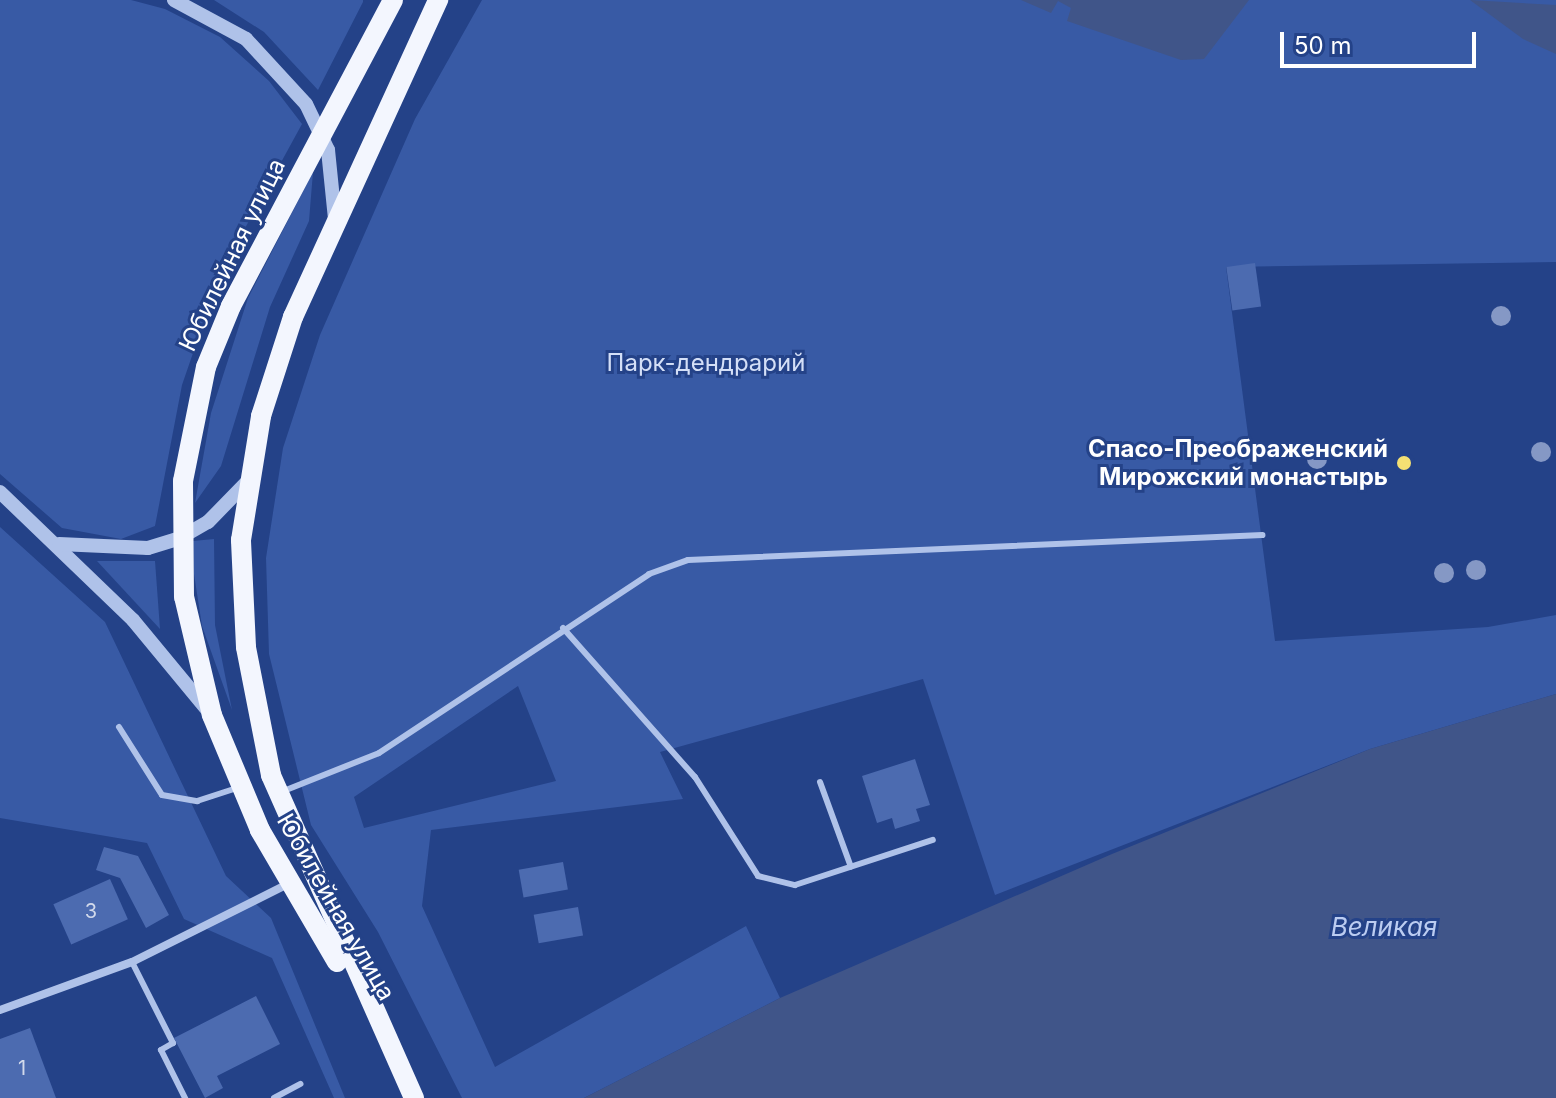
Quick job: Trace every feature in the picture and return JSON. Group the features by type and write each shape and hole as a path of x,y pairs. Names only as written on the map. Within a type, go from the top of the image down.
{"main road":[{"name":"Юбилейная улица","path":"380,1033 289,884 240,786 212,715 192,648 180,538 188,431 206,367 321,131 393,0"},
{"name":"Юбилейная улица","path":"414,1098 380,1033 278,793 246,647 248,481 293,317 438,0"}],"street":[{"path":"174,0 219,20 268,58 321,131 335,220"},
{"path":"59,544 148,548 180,538 208,522 248,481"},
{"path":"0,492 59,544 212,715"},
{"path":"0,1010 132,962 289,884"}],"lane":[{"path":"278,793 379,753 563,628 649,574 688,560 1262,535"},
{"path":"563,628 695,777 758,876 795,885 933,840"},
{"path":"119,727 162,795 197,801 240,786"},
{"path":"820,782 851,867"},
{"path":"132,962 173,1043 161,1050 185,1098"},
{"path":"274,1098 300,1084"}],"green space":[{"path":"0,0 131,0 165,9 220,37 269,81 302,124 221,272 182,385 155,526 121,539 62,528 0,474"},
{"path":"214,0 363,2 318,90 264,32"},
{"name":"Парк-дендрарий","path":"482,0 1556,0 1556,262 1226,267 1275,641 1488,627 1556,615 1556,694 1370,749 995,895 923,679 660,752 683,799 431,830 422,906 495,1067 746,926 780,998 584,1098 462,1098 378,932 311,825 269,654 266,558 283,448 320,335 415,119","holes":["518,686 556,781 364,828 354,797"]},
{"path":"313,172 309,221 270,307 221,466 195,503 211,413 248,298"},
{"path":"0,527 105,622 226,876 271,918 345,1098 334,1098 272,958 184,919 147,843 0,818"},
{"path":"214,539 215,625 232,710 202,626 194,574 193,541"},
{"path":"97,561 155,561 160,629"}],"water":[{"path":"1021,0 1249,0 1204,59 1181,60 1067,21 1071,8 1058,1 1051,13"},
{"path":"1470,0 1556,5 1556,54 1523,39"},
{"name":"Великая","path":"1556,694 1556,1098 584,1098 780,998 1112,854 1370,749"}],"building":[{"path":"1255,263 1261,307 1232,311 1226,267"},
{"path":"915,759 930,805 916,809 920,821 895,829 892,818 877,823 862,776"},
{"path":"104,847 138,856 169,915 146,928 120,878 96,870"},
{"path":"563,862 568,890 524,897 519,870"},
{"path":"110,879 128,919 71,944 53,904"},
{"path":"578,907 583,936 539,943 534,915"},
{"path":"256,996 280,1044 217,1076 223,1088 205,1098 174,1038"},
{"path":"30,1028 56,1098 0,1098 0,1039"}],"place":[{"name":"Спасо-Преображенский Мирожский монастырь","path":"1404,463"}]}
